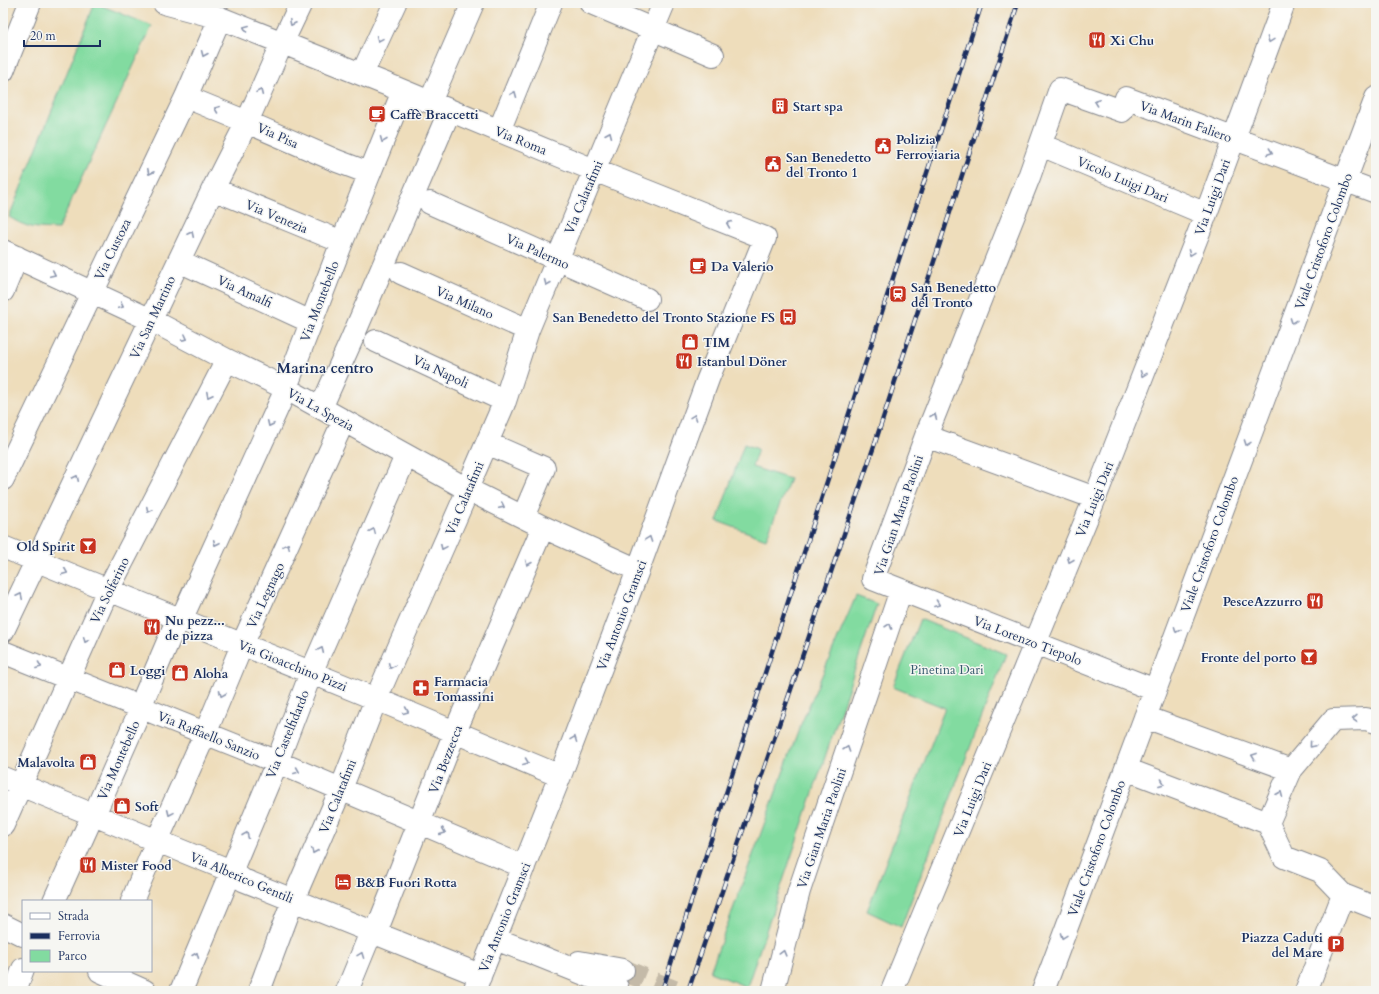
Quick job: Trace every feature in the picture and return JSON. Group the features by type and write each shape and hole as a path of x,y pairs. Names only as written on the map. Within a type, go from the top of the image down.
{"street":[{"path":"3,72 30,3"},
{"name":"Via Roma","path":"164,3 220,18 403,90 594,170 765,238"},
{"name":"Via San Martino","path":"3,631 213,189 247,122 301,3"},
{"path":"362,74 395,3"},
{"path":"430,102 473,3"},
{"path":"499,131 551,3"},
{"path":"591,3 712,55"},
{"name":"Via Calatafimi","path":"259,991 293,900 341,789 376,699 505,402 528,330 664,3"},
{"name":"Via Luigi Dari","path":"892,991 1095,498 1206,214 1284,3"},
{"name":"Via Custoza","path":"3,479 186,97 220,18"},
{"name":"Via Marin Faliero","path":"1041,145 1060,88 1122,111 1126,98 1376,192"},
{"name":"Via Montebello","path":"54,900 94,814 178,622 282,398 403,90"},
{"name":"Via Pisa","path":"186,97 337,161 370,173"},
{"name":"Viale Cristoforo Colombo","path":"1043,991 1376,98"},
{"path":"325,399 446,119"},
{"name":"Vicolo Luigi Dari","path":"1041,145 1206,214"},
{"name":"Via Gian Maria Paolini","path":"773,991 799,891 901,590 873,579 926,436 1041,145"},
{"name":"Via Venezia","path":"213,189 342,242"},
{"name":"Via Palermo","path":"430,203 647,299"},
{"name":"Via Antonio Gramsci","path":"477,984 560,776 708,379 765,238"},
{"path":"3,291 10,254"},
{"name":"Via La Spezia","path":"10,254 151,320 227,360 285,388 467,489 543,527 638,570"},
{"name":"Via Amalfi","path":"179,261 311,322"},
{"name":"Via Milano","path":"401,273 528,330"},
{"name":"Via Napoli","path":"376,341 505,402"},
{"name":"Via Solferino","path":"3,825 12,782 69,678 108,590 227,360"},
{"name":"Via Legnago","path":"132,900 242,645 344,422"},
{"path":"926,436 1095,498"},
{"path":"487,442 544,468 523,517"},
{"name":"Via Castelfidardo","path":"181,991 277,762 311,673 406,456"},
{"name":"Via Bezzecca","path":"347,991 366,942 376,932 455,732 543,527"},
{"name":"Via Gioacchino Pizzi","path":"3,547 108,590 178,622 242,645 376,699 560,776"},
{"name":"Via Lorenzo Tiepolo","path":"901,590 1155,690"},
{"name":"Via Raffaello Sanzio","path":"3,652 277,762 524,867"},
{"path":"1145,717 1291,770"},
{"path":"1268,823 1291,770 1333,720 1366,719 1376,722"},
{"path":"1126,769 1268,823 1284,857 1320,871 1343,895 1376,908"},
{"name":"Via Alberico Gentili","path":"12,782 231,872 243,880 376,932 472,972 477,984"},
{"path":"1306,991 1343,895"},
{"path":"3,925 22,934"},
{"path":"495,939 536,954 620,978"},
{"path":"15,991 22,972"},
{"path":"102,978 145,991"}],"green space":[{"path":"95,3 152,26 58,229 27,226 9,217"},
{"path":"744,444 758,449 752,467 790,479 766,539 717,521"},
{"path":"856,596 877,604 747,987 710,972 799,729"},
{"name":"Pinetina Dari","path":"920,619 1006,654 901,927 867,911 945,708 893,687"}],"tunnel":[{"path":"623,970 674,991"}],"railway":[{"path":"662,991 982,3"},
{"path":"688,991 874,446 1018,3"}],"place":[{"name":"Xi Chu","path":"1097,40"},
{"name":"Start spa","path":"780,106"},
{"name":"Caffè Braccetti","path":"377,114"},
{"name":"Polizia Ferroviaria","path":"883,146"},
{"name":"San Benedetto del Tronto 1","path":"773,164"},
{"name":"Da Valerio","path":"698,266"},
{"name":"San Benedetto del Tronto","path":"898,294"},
{"name":"San Benedetto del Tronto Stazione FS","path":"788,317"},
{"name":"TIM","path":"690,342"},
{"name":"Istanbul Döner","path":"684,361"},
{"name":"Old Spirit","path":"88,546"},
{"name":"PesceAzzurro","path":"1315,601"},
{"name":"Nu pezz... de pizza","path":"152,627"},
{"name":"Fronte del porto","path":"1309,657"},
{"name":"Loggi","path":"117,670"},
{"name":"Aloha","path":"180,673"},
{"name":"Farmacia Tomassini","path":"421,688"},
{"name":"Malavolta","path":"88,762"},
{"name":"Soft","path":"122,806"},
{"name":"Mister Food","path":"88,865"},
{"name":"B&B Fuori Rotta","path":"343,882"},
{"name":"Piazza Caduti del Mare","path":"1336,944"}],"district":[{"name":"Marina centro","path":"325,368"}]}
